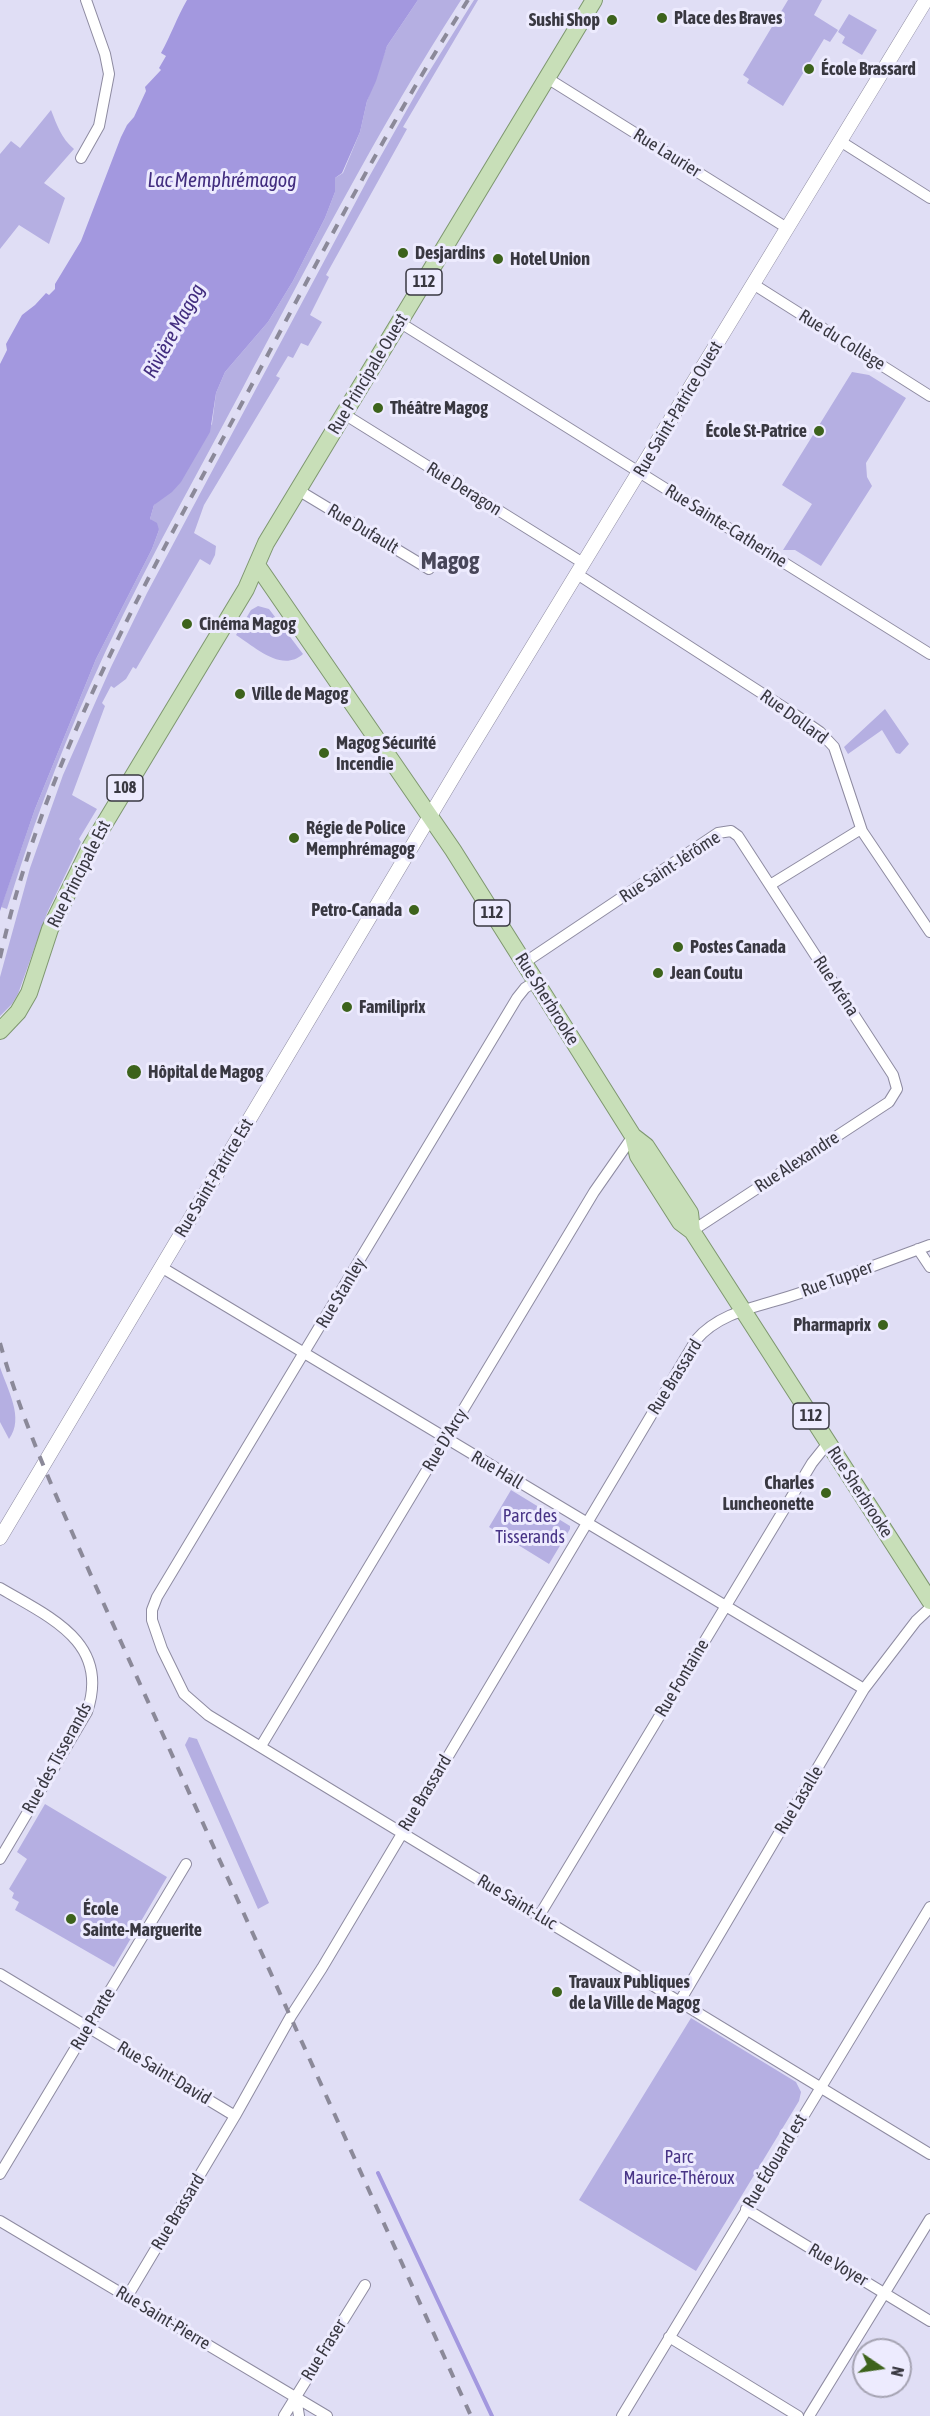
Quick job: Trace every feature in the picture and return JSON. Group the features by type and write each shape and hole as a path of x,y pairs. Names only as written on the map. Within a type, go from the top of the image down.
{"main road":[{"name":"Rue Principale Ouest","path":"257,565 266,543 594,0"},
{"name":"Rue Sherbrooke","path":"257,565 453,850 633,1136 638,1156 680,1222 692,1231 744,1310 930,1601"},
{"name":"Rue Principale Est","path":"5,1025 29,993 50,928 86,854 238,603 257,565"}],"street":[{"path":"81,158 99,126 109,74 105,54 86,0"},
{"name":"Rue Saint-Patrice Ouest","path":"429,818 926,0"},
{"name":"Rue Laurier","path":"547,78 787,228"},
{"path":"840,141 930,198"},
{"name":"Rue du Collège","path":"753,284 930,396"},
{"name":"Rue Sainte-Catherine","path":"399,322 930,654"},
{"name":"Rue Deragon","path":"344,414 580,569"},
{"name":"Rue Dufault","path":"298,490 429,568"},
{"name":"Rue Dollard","path":"580,569 820,732 830,742 840,760 853,810 861,829 930,932"},
{"name":"Rue Saint-Patrice Est","path":"0,1538 429,818"},
{"path":"770,885 861,829"},
{"name":"Rue Saint-Jérôme","path":"524,963 722,831 731,831 738,836 770,885"},
{"name":"Rue Aréna","path":"770,885 893,1075 897,1089"},
{"name":"Rue Stanley","path":"152,1610 157,1597 517,998 525,988 536,981"},
{"name":"Rue Alexandre","path":"692,1231 889,1101 897,1089"},
{"name":"Rue D'Arcy","path":"261,1746 603,1178 633,1136"},
{"name":"Rue Tupper","path":"744,1310 790,1297 930,1245"},
{"path":"918,1249 930,1268"},
{"name":"Rue Hall","path":"161,1267 864,1689"},
{"name":"Rue Brassard","path":"127,2297 235,2116 291,2016 696,1340 710,1326 744,1310"},
{"name":"Rue Fontaine","path":"539,1916 812,1462 828,1443"},
{"name":"Rue des Tisserands","path":"0,1588 56,1622 76,1639 87,1656 93,1684 87,1712 0,1859"},
{"name":"Rue Lasalle","path":"680,2001 864,1689 916,1621 930,1608"},
{"name":"Rue Saint-Luc","path":"152,1610 153,1627 184,1694 208,1715 930,2154"},
{"name":"Rue Pratte","path":"0,2174 186,1864"},
{"name":"Rue Édouard est","path":"622,2416 930,1907"},
{"name":"Rue Saint-David","path":"0,1974 235,2116"},
{"name":"Rue Voyer","path":"746,2209 930,2321"},
{"path":"808,2416 930,2219"},
{"name":"Rue Saint-Pierre","path":"0,2221 327,2416"},
{"name":"Rue Fraser","path":"284,2416 365,2285"},
{"path":"669,2337 798,2416"},
{"path":"296,2397 299,2416"}],"green space":[{"path":"418,0 461,0 345,196 142,577 66,742 7,909 1,907 35,809 96,659 152,549 159,530 150,519 154,505 212,424 216,393 225,372 268,322 293,281 325,218 335,192 335,178 343,173 360,132 367,101 387,46"},
{"path":"474,0 478,0 403,127 407,129 326,275 329,277 310,315 322,322 308,346 301,343 293,358 288,356 276,376 280,378 204,505 194,533 216,546 210,565 200,559 136,669 133,667 126,679 114,688 111,686 102,703 105,706 72,795 97,809 79,839 81,842 47,913 18,994 0,1016 0,977 30,868 63,775 111,667 147,593 369,177 422,83"},
{"path":"788,0 822,0 814,15 838,30 830,42 824,39 783,106 747,83 749,79 743,75"},
{"path":"849,14 877,30 862,55 842,43 845,37 838,32"},
{"path":"51,110 57,126 74,149 44,183 65,198 49,244 19,225 0,249 0,154 11,141 20,148"},
{"path":"852,372 869,375 906,398 866,463 867,477 872,486 821,566 795,550 783,550 812,504 782,485"},
{"path":"258,606 269,609 303,654 295,659 278,660 236,635 251,610"},
{"path":"885,709 909,744 900,754 896,753 882,730 848,754 844,747"},
{"path":"0,1367 15,1413 13,1431 9,1439 0,1422"},
{"name":"Parc des Tisserands","path":"511,1490 570,1526 549,1564 489,1527"},
{"path":"189,1737 197,1739 269,1903 258,1909 185,1745"},
{"name":"École Sainte-Marguerite","path":"45,1804 167,1877 114,1967 15,1910 19,1902 12,1898 14,1893 9,1889 27,1859 17,1852"},
{"name":"Parc Maurice-Théroux","path":"691,2018 796,2082 801,2092 799,2101 696,2271 579,2200"}],"water":[{"name":"Lac Memphrémagog","path":"187,0 418,0 387,46 367,101 360,132 342,173 335,178 335,192 325,218 293,281 268,322 225,372 216,393 210,432 181,482 154,505 150,519 157,523 159,530 152,549 96,659 35,809 0,911 0,364 7,350 6,344 22,315 46,293 49,295 55,289 55,284 81,241 121,137 134,117 146,91 145,87 161,70 159,68 166,56 161,53"}],"waterway":[{"path":"378,2173 492,2416"}],"railway":[{"path":"0,958 19,884 43,812 71,742 135,604 351,199 437,49 468,0"},
{"path":"0,1343 19,1404 67,1522 471,2416"}],"place":[{"name":"Place des Braves","path":"662,18"},
{"name":"Sushi Shop","path":"612,20"},
{"name":"École Brassard","path":"809,69"},
{"name":"Desjardins","path":"403,253"},
{"name":"Hotel Union","path":"498,259"},
{"name":"Théâtre Magog","path":"378,408"},
{"name":"École St-Patrice","path":"819,431"},
{"name":"Cinéma Magog","path":"187,624"},
{"name":"Ville de Magog","path":"240,694"},
{"name":"Magog Sécurité Incendie","path":"324,753"},
{"name":"Régie de Police Memphrémagog","path":"294,838"},
{"name":"Petro-Canada","path":"414,910"},
{"name":"Postes Canada","path":"678,947"},
{"name":"Jean Coutu","path":"658,973"},
{"name":"Familiprix","path":"347,1007"},
{"name":"Hôpital de Magog","path":"134,1072"},
{"name":"Pharmaprix","path":"883,1325"},
{"name":"Charles Luncheonette","path":"826,1493"},
{"name":"École Sainte-Marguerite","path":"71,1919"},
{"name":"Travaux Publiques de la Ville de Magog","path":"557,1992"}],"district":[{"name":"Magog","path":"450,561"}],"water label":[{"name":"Rivière Magog","path":"174,331"}]}
